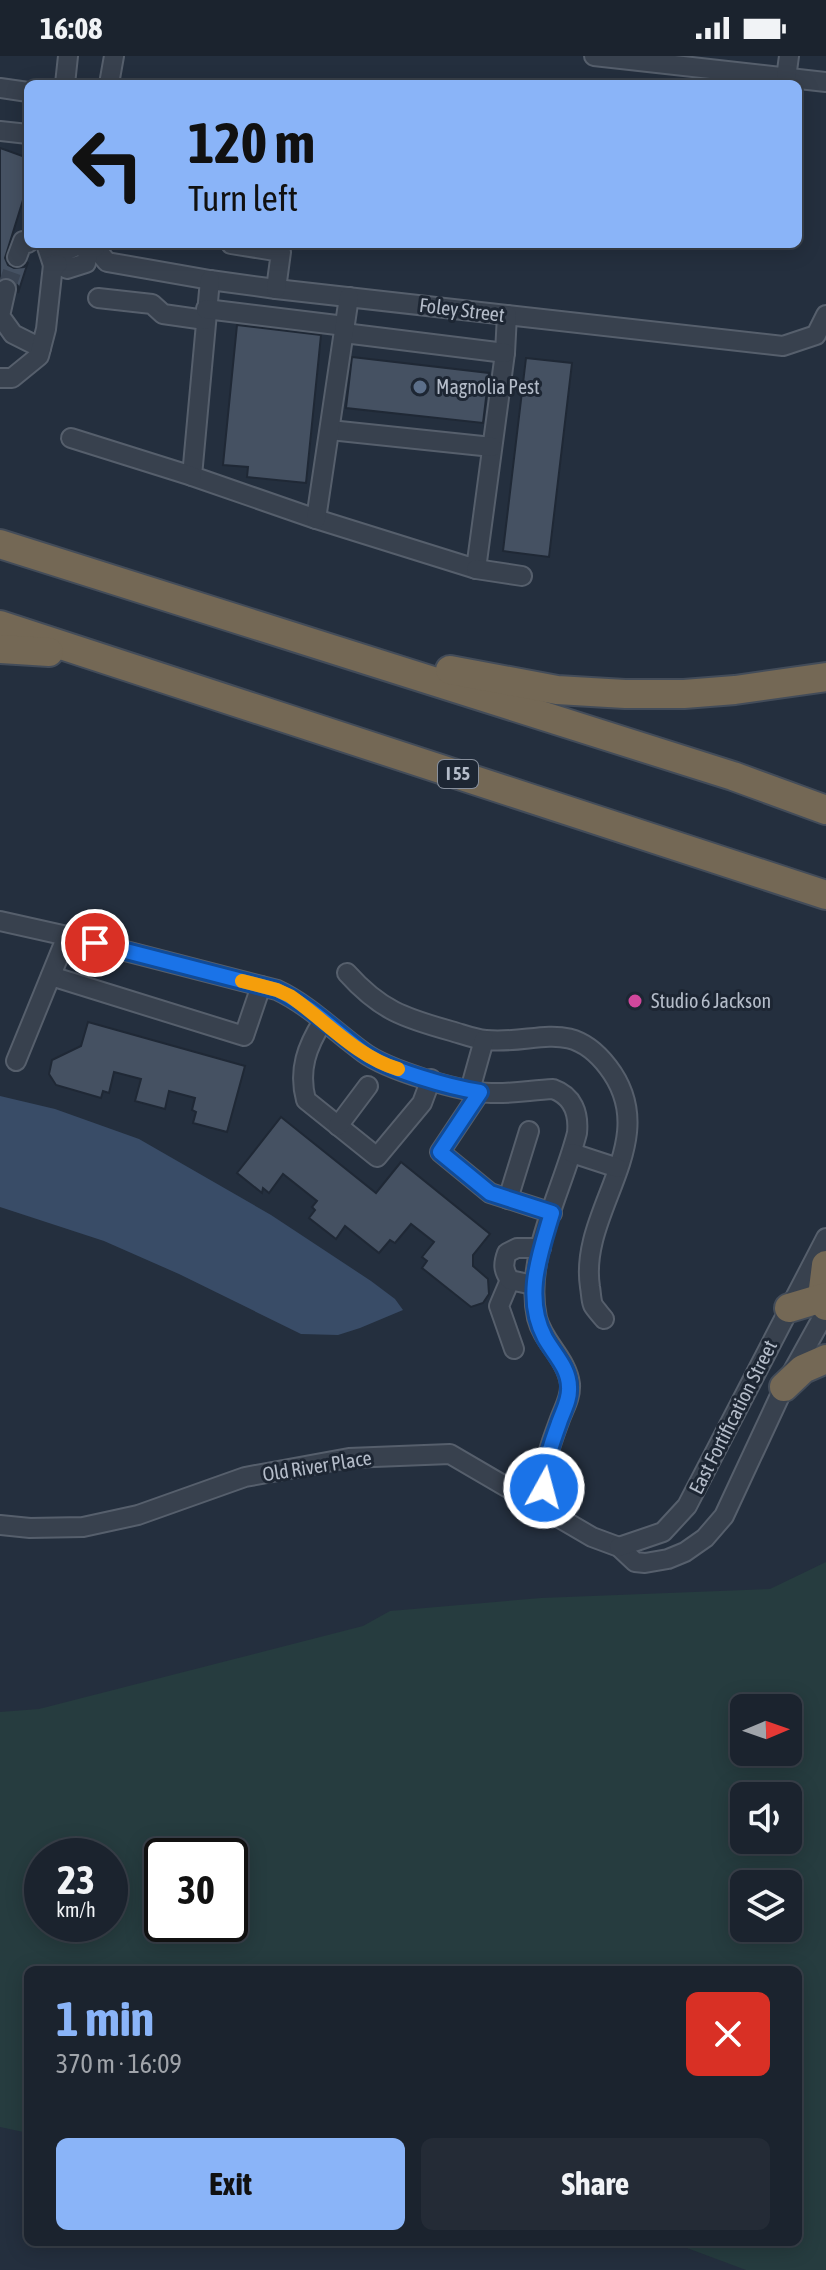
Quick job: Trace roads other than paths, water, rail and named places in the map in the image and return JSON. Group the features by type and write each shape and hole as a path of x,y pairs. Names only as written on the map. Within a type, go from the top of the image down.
{"highway":[{"path":"0,544 733,776 826,810"},
{"name":"I 55","path":"0,625 826,895"},
{"path":"308,641 557,690 684,694 826,677"},
{"path":"0,649 90,654"},
{"path":"789,1308 825,1303 826,1265"},
{"path":"784,1387 803,1369 826,1359"}],"street":[{"path":"65,80 68,56"},
{"path":"110,80 114,56"},
{"path":"594,56 826,82"},
{"path":"786,78 789,56"},
{"path":"0,88 24,91"},
{"path":"0,131 24,134"},
{"path":"0,378 12,378 39,356 46,329 40,252 61,253 72,248"},
{"path":"276,289 284,248"},
{"name":"Foley Street","path":"96,251 210,280 783,346 816,335 826,315"},
{"path":"192,476 210,280"},
{"path":"6,289 0,316 13,334 41,348"},
{"path":"316,519 349,297"},
{"path":"98,298 152,304 163,314 206,314 505,353"},
{"path":"476,569 505,353 507,315"},
{"path":"330,430 492,447"},
{"path":"71,438 476,569 522,576"},
{"path":"0,921 261,986 290,996 377,1061 431,1079 475,1091 510,1093 553,1089 570,1099 578,1123 533,1285 538,1321 570,1384 569,1398 544,1470 544,1488 553,1514"},
{"path":"16,1061 67,936"},
{"path":"347,973 364,992 387,1009 411,1020 484,1040 562,1035 587,1046 608,1066 622,1090 629,1117 627,1140 590,1251 589,1279 593,1305 604,1319"},
{"path":"51,976 244,1036 261,986"},
{"path":"323,1021 312,1038 304,1062 306,1100 377,1157 422,1103 431,1079"},
{"path":"484,1040 475,1091 440,1152 490,1193 552,1213"},
{"path":"338,1126 368,1086"},
{"path":"508,1199 529,1131"},
{"path":"572,1153 618,1168"},
{"name":"East Fortification Street","path":"825,1303 724,1516 705,1538 685,1552 668,1559 635,1562 619,1547 663,1532 687,1506 826,1238"},
{"path":"533,1285 510,1280 503,1270 507,1253 517,1248 541,1248"},
{"path":"510,1280 499,1306 514,1349"},
{"name":"Old River Place","path":"0,1525 83,1527 138,1515 245,1477 349,1458 450,1454 592,1537 619,1547"}],"water":[{"path":"0,1096 55,1109 139,1139 271,1215 371,1281 395,1299 403,1310 338,1335 301,1334 104,1241 0,1207"}],"tunnel":[{"path":"6,289 17,257"}],"place":[{"name":"Magnolia Pest","path":"420,387"},
{"name":"Studio 6 Jackson","path":"635,1001"}]}
